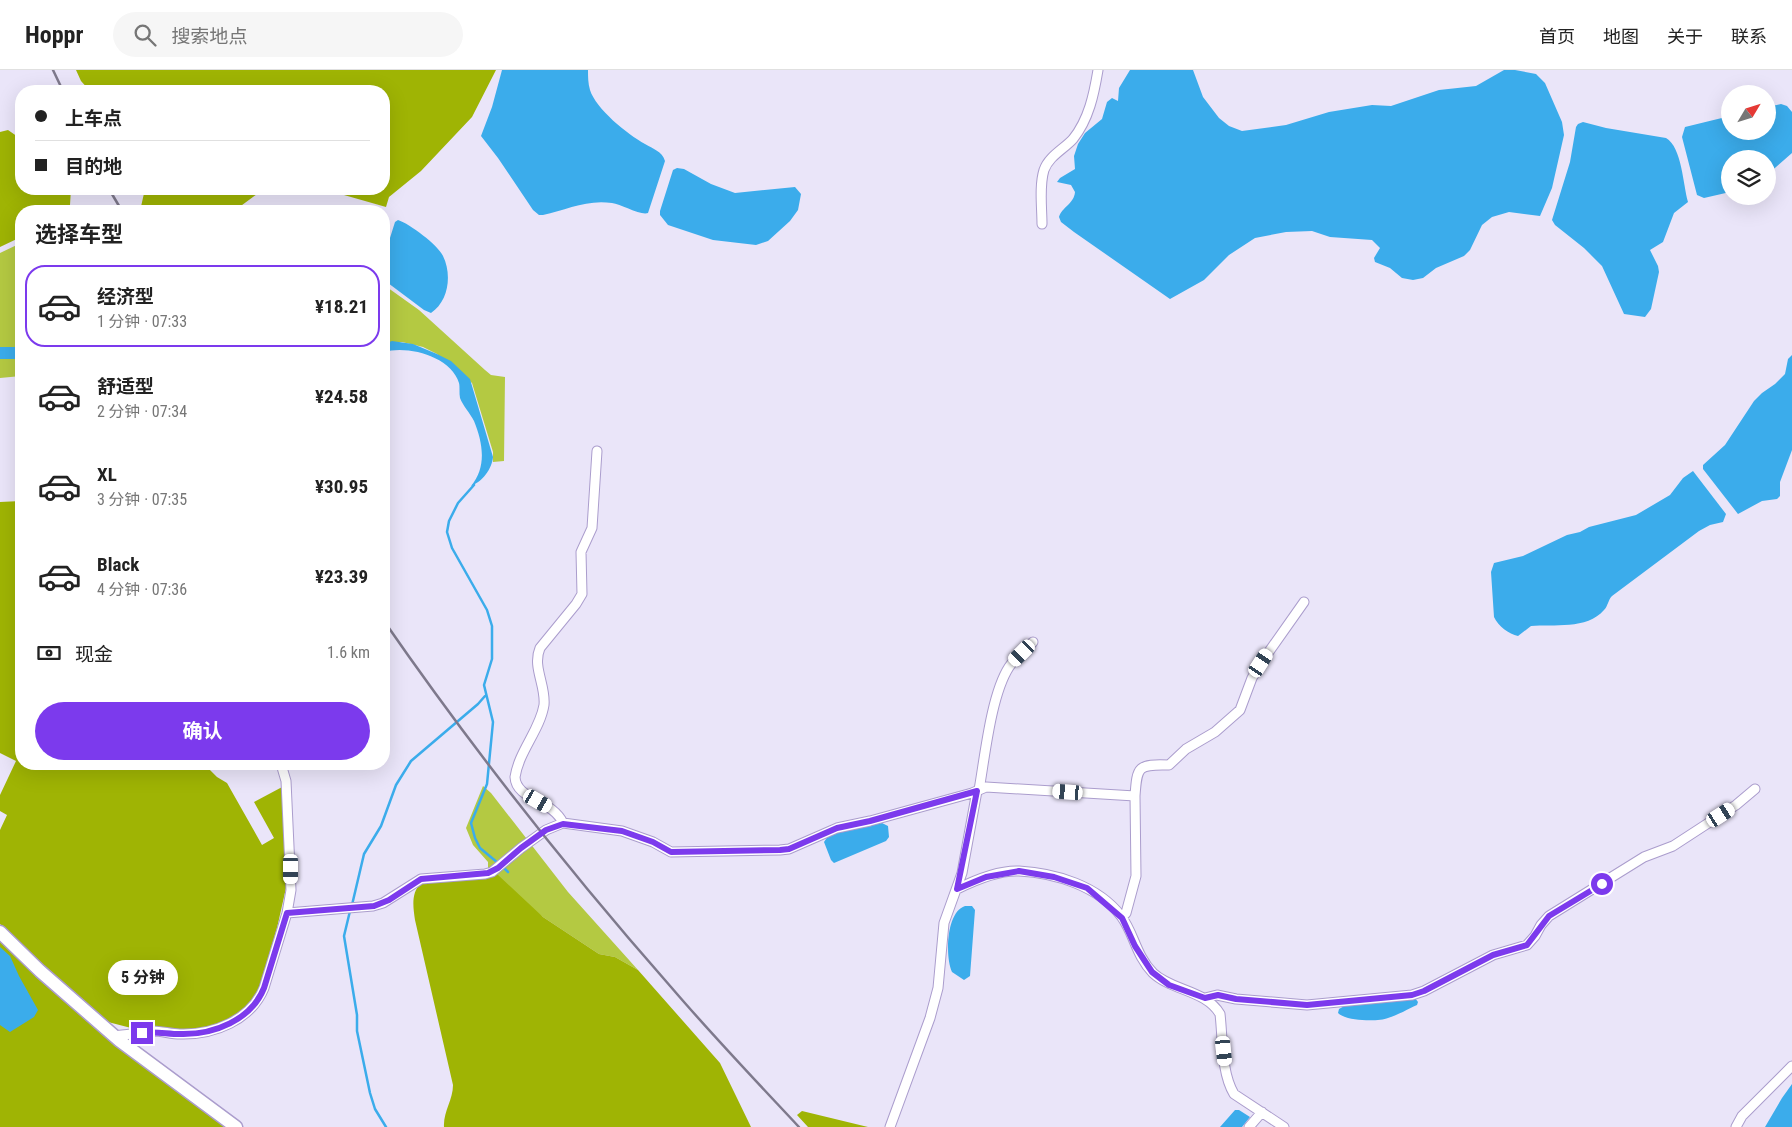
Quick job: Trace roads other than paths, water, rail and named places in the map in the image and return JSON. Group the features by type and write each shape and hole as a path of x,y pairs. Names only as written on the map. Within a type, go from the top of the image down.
{"street":[{"path":"1042,224 1042,181 1045,168 1075,135 1085,118 1093,98 1098,70"},
{"path":"563,824 555,810 520,791 515,777 543,711 544,696 537,655 540,648 582,594 581,552 592,528 597,451"},
{"path":"1122,918 1126,913 1136,878 1135,796 1137,774 1140,768 1148,764 1169,765 1186,749 1215,732 1240,710 1252,678 1304,602"},
{"path":"890,1127 930,1018 941,973 945,917 957,889 993,712 1005,675 1011,664 1033,642"},
{"path":"114,1036 155,1031 181,1034 208,1031 240,1018 255,1004 262,993 287,913 291,890 286,781 283,770"},
{"path":"287,913 374,906 389,900 421,879 488,873 498,868 546,830 563,824 622,831 653,842 671,852 780,850 789,849 837,828 870,821 991,787 1135,796"},
{"path":"1205,998 1218,995 1236,999 1307,1005 1412,995 1424,991 1493,955 1527,945 1549,916 1644,857 1673,846 1736,805 1755,789"},
{"path":"957,889 980,879 1012,872 1045,875 1087,888 1122,918 1135,946 1152,972 1169,985 1205,998 1220,1014 1230,1089 1234,1094 1284,1127"},
{"path":"0,932 40,971 114,1036 236,1127"},
{"path":"1736,1127 1742,1116 1792,1066"},
{"path":"1249,1127 1262,1112"}],"water":[{"path":"502,70 588,70 590,90 605,113 621,128 657,151 664,158 665,161 648,213 641,213 616,204 603,202 594,202 543,215 539,215 533,210 481,136 492,107"},
{"path":"1130,70 1193,70 1203,97 1219,118 1229,126 1242,131 1286,125 1329,112 1372,105 1391,106 1439,90 1476,86 1504,70 1515,70 1536,74 1545,83 1562,122 1564,135 1552,188 1540,216 1509,212 1492,217 1482,225 1470,250 1464,256 1436,268 1423,278 1413,280 1402,278 1390,268 1375,262 1374,258 1380,248 1372,240 1330,237 1312,231 1286,232 1255,238 1229,255 1204,280 1170,299 1074,232 1061,222 1059,217 1072,200 1075,192 1071,185 1057,182 1075,169 1074,156 1078,144 1085,133 1102,119 1107,102 1112,98 1118,101 1119,88"},
{"path":"1781,104 1787,106 1792,112 1792,153 1776,167 1776,150 1721,150 1721,194 1704,198 1697,195 1682,137 1685,127 1721,118 1721,140 1776,140 1776,105"},
{"path":"1583,122 1606,128 1666,138 1675,149 1679,158 1688,202 1674,213 1663,242 1650,250 1659,272 1651,309 1645,317 1624,314 1602,266 1584,248 1555,225 1552,220 1570,162 1576,127"},
{"path":"677,168 684,169 711,184 735,193 795,187 801,194 798,210 790,221 768,241 756,245 713,240 668,225 660,215 660,211 673,170"},
{"path":"398,220 423,235 440,251 446,263 448,279 445,294 442,302 431,313 424,310 390,284 390,238 395,222"},
{"path":"390,342 413,344 437,354 451,361 470,379 493,457 483,478 475,484 471,486 476,479 481,463 480,438 474,421 460,398 459,383 454,374 438,359 416,352 390,351"},
{"path":"0,347 15,347 15,359 0,359"},
{"path":"1792,355 1792,450 1780,482 1780,496 1777,499 1762,501 1738,514 1703,469 1703,465 1725,445 1754,401 1785,374 1788,359"},
{"path":"1693,471 1726,514 1723,522 1710,525 1699,531 1612,596 1604,610 1589,621 1569,625 1531,626 1518,636 1498,623 1494,617 1491,572 1494,563 1523,556 1567,535 1580,532 1589,527 1636,515 1670,495 1683,478"},
{"path":"882,823 888,826 889,837 886,841 834,863 831,860 824,842 828,836 848,829"},
{"path":"965,906 972,906 975,910 970,976 964,980 952,972 948,956 948,946 954,917"},
{"path":"0,947 10,956 38,1010 34,1017 10,1032 0,1025"},
{"path":"1415,998 1418,1002 1417,1005 1383,1019 1354,1019 1347,1018 1338,1013 1339,1009 1346,1005"},
{"path":"1792,1084 1792,1127 1765,1127 1782,1098"},
{"path":"1235,1110 1239,1110 1250,1117 1242,1127 1220,1127"}],"waterway":[{"path":"474,485 458,503 449,521 447,532 452,548 487,610 492,626 492,659 484,685 493,722 487,784 471,823 480,848 498,863"},
{"path":"352,905 364,854 381,826 396,785 411,761 485,696"},
{"path":"502,866 508,872"},
{"path":"350,911 344,936 357,1015 357,1031 370,1093 375,1109 386,1127"}],"railway":[{"path":"53,70 60,85"},
{"path":"113,195 118,205"},
{"path":"390,630 487,762 559,854 702,1023 799,1127"}]}
